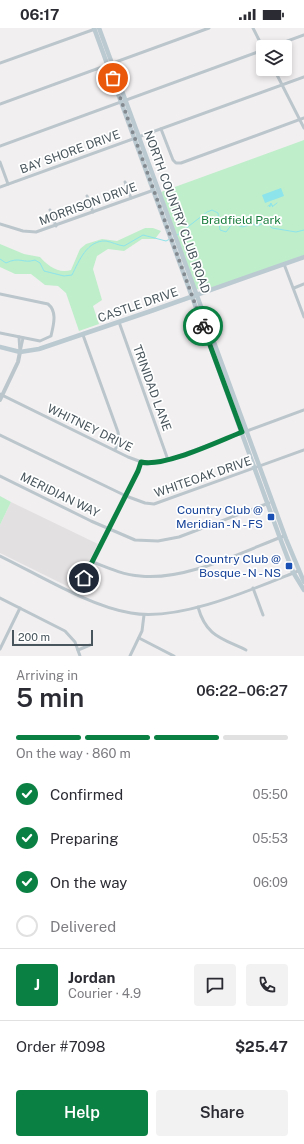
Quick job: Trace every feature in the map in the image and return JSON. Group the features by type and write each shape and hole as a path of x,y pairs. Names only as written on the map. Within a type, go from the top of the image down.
{"main road":[{"name":"NORTH COUNTRY CLUB ROAD","path":"96,28 282,537 304,590"},
{"name":"CASTLE DRIVE","path":"0,347 20,352 39,349 83,335 304,257"},
{"name":"NORTH COUNTRY CLUB ROAD","path":"296,571 304,582"}],"street":[{"path":"0,64 96,28"},
{"path":"0,104 209,28"},
{"path":"253,28 259,40"},
{"path":"291,40 304,35"},
{"path":"0,146 256,52"},
{"path":"278,76 304,128"},
{"name":"BAY SHORE DRIVE","path":"0,187 304,77"},
{"path":"161,129 173,160 176,163 304,118"},
{"path":"0,162 8,184"},
{"path":"125,182 131,198"},
{"name":"MORRISON DRIVE","path":"0,224 23,231 34,232 56,226 155,190"},
{"path":"87,196 93,212"},
{"path":"50,210 56,226"},
{"path":"284,264 304,317"},
{"path":"294,288 304,284"},
{"path":"0,294 51,306 55,318 51,336 40,341 0,333"},
{"name":"TRINIDAD LANE","path":"119,322 168,460"},
{"path":"83,335 118,432 119,441 115,450"},
{"path":"0,400 1,394 18,362 21,337"},
{"name":"WHITNEY DRIVE","path":"1,394 141,462 154,464 304,410"},
{"name":"WHITEOAK DRIVE","path":"0,435 126,496 144,503 158,504 304,450"},
{"path":"76,594 126,496 141,462"},
{"name":"MERIDIAN WAY","path":"0,476 109,529 136,540 158,541 179,537 270,503"},
{"path":"93,562 122,573 139,576 166,576 178,574 214,562 282,537"},
{"path":"0,556 92,602 130,613 144,615 162,614 198,607 296,571"},
{"path":"253,588 263,615"},
{"path":"0,598 65,631 70,635 80,656"},
{"path":"198,607 205,626 211,632 246,650"},
{"path":"0,649 1,643 20,608"},
{"path":"130,656 142,631 144,615"},
{"path":"139,638 174,656"},
{"path":"78,650 90,645"}],"shaded area":[{"path":"11,502 98,544 75,590 0,553 0,525"}],"green space":[{"name":"Bradfield Park","path":"304,140 304,255 231,282 204,289 196,289 161,192"},
{"path":"145,228 153,228 161,231 155,239 142,239 124,251 108,249 97,256 93,269 102,300 93,306 99,324 79,331 66,293 58,286 45,285 31,274 15,274 0,267 0,244 24,254 40,257 53,268 66,271 71,270 80,249 86,244 102,239 117,241"},
{"path":"0,496 11,502 0,525"}],"water":[{"path":"281,188 284,196 265,203 262,195"}],"waterway":[{"path":"268,206 270,205 270,207 269,206 269,205 270,205 271,205 272,205 271,203 270,204 271,205 273,206 272,207 277,203"},
{"path":"176,236 207,212 212,210 218,213 220,230 226,232 233,223 242,227 253,224 257,226 266,222 272,228 296,232 304,230"},
{"path":"0,259 6,263 15,260 35,260 40,263 44,271 64,276 72,275 84,252 99,242 106,241 124,246 143,235 166,241 170,239"}],"way so far":[{"path":"113,78 203,326"}],"place":[{"name":"Country Club @ Meridian - N - FS","path":"271,517"},
{"name":"Country Club @ Bosque - N - NS","path":"289,566"}],"route":[{"path":"84,578 138,471 141,462 154,464 168,460 242,432 203,326"}]}
